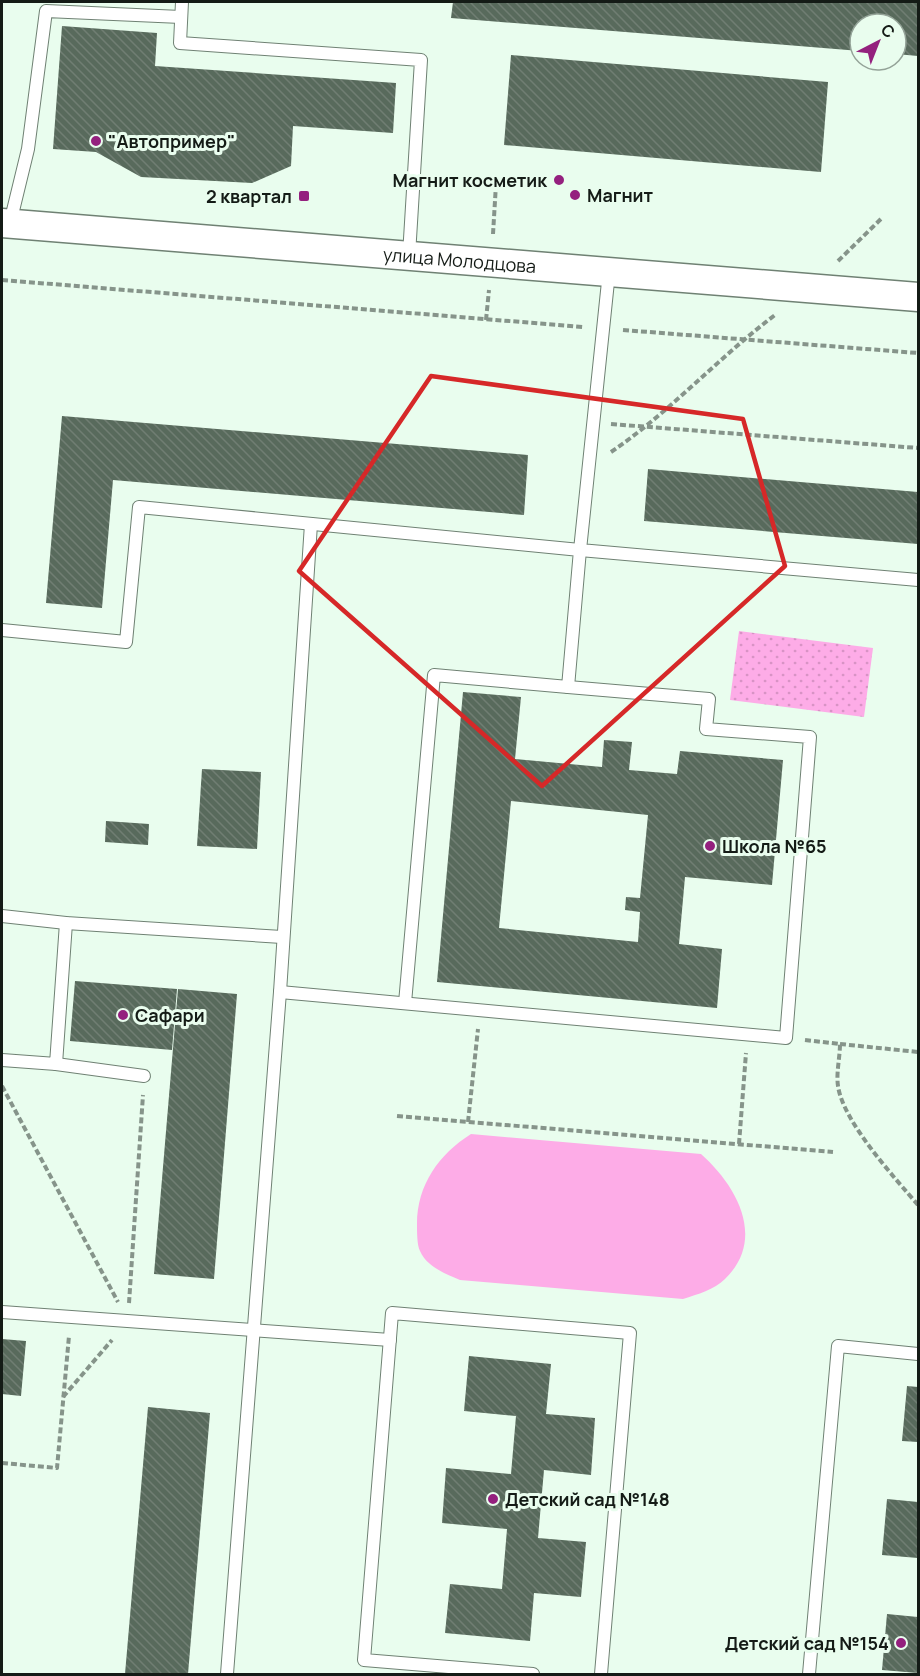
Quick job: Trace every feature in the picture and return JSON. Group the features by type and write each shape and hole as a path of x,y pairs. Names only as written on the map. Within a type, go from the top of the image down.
{"street":[{"name":"улица Молодцова","path":"6,223 918,297"}],"lane":[{"path":"182,2 180,43 421,60 409,255"},
{"path":"6,223 28,149 46,11 181,17"},
{"path":"568,687 609,272"},
{"path":"2,630 126,642 139,507 918,580"},
{"path":"227,1674 280,992 311,524"},
{"path":"280,992 786,1038 810,738 706,729 709,699 434,675 405,1003"},
{"path":"2,916 282,936"},
{"path":"56,1064 66,922"},
{"path":"2,1060 56,1064 144,1076"},
{"path":"2,1312 390,1340"},
{"path":"533,1674 364,1660 392,1312 630,1333 601,1674"},
{"path":"809,1674 838,1346 918,1353"}],"path":[{"path":"2,280 918,353"},
{"path":"590,465 648,427 743,339"},
{"path":"595,423 918,448"},
{"path":"468,1122 480,1010"},
{"path":"740,1144 748,1034"},
{"path":"786,1038 918,1052"},
{"path":"840,1044 838,1087 848,1111 874,1154 918,1205"},
{"path":"63,1397 128,1320 144,1076"},
{"path":"2,1086 128,1320"},
{"path":"397,1116 833,1152"},
{"path":"2,1464 57,1468 71,1317"}],"highlighted area":[{"path":"431,376 743,419 785,566 542,786 299,571"}],"shaded area":[{"path":"739,631 873,648 864,717 730,700"},
{"path":"471,1134 701,1154 725,1181 742,1213 745,1230 744,1247 737,1263 725,1279 716,1286 683,1299 460,1280 443,1272 432,1266 420,1251 417,1234 418,1210 421,1196 432,1172 449,1151"}],"building":[{"path":"453,2 918,2 918,56 908,55 908,12 848,12 848,50 451,18"},
{"path":"62,26 157,33 155,66 396,83 393,133 293,126 291,166 252,183 141,177 96,152 53,149"},
{"path":"511,55 828,82 821,172 504,145"},
{"path":"62,416 528,455 524,515 113,480 102,608 46,603"},
{"path":"648,469 918,492 918,544 644,521"},
{"name":"Школа №65","path":"463,692 521,697 515,759 602,767 604,740 632,742 629,770 677,774 680,751 783,760 772,885 685,877 679,944 722,949 717,1008 437,982","holes":["511,801 648,815 640,898 626,897 625,910 640,912 638,942 499,928"]},
{"path":"202,769 261,772 257,849 197,846"},
{"path":"106,821 149,824 148,845 105,842"},
{"name":"Сафари","path":"75,981 177,989 172,1050 70,1041"},
{"path":"178,989 237,994 214,1279 154,1274"},
{"path":"2,1339 26,1341 21,1396 2,1394"},
{"name":"Детский сад №148","path":"469,1356 551,1364 546,1414 595,1418 591,1475 544,1470 538,1538 586,1542 581,1597 534,1593 530,1641 445,1633 450,1584 502,1589 507,1529 442,1523 446,1468 511,1474 516,1416 464,1411"},
{"path":"907,1386 918,1387 918,1442 902,1441"},
{"path":"148,1407 210,1413 188,1674 125,1674"},
{"path":"887,1499 918,1502 918,1558 882,1555"},
{"name":"Детский сад №154","path":"887,1614 918,1617 918,1673 882,1670"}],"place":[{"name":"\"Автопример\"","path":"96,141"},
{"name":"Магнит косметик","path":"559,180"},
{"name":"Магнит","path":"575,195"},
{"name":"2 квартал","path":"304,196"},
{"name":"Школа №65","path":"710,846"},
{"name":"Сафари","path":"123,1015"},
{"name":"Детский сад №148","path":"493,1499"},
{"name":"Детский сад №154","path":"901,1643"}]}
